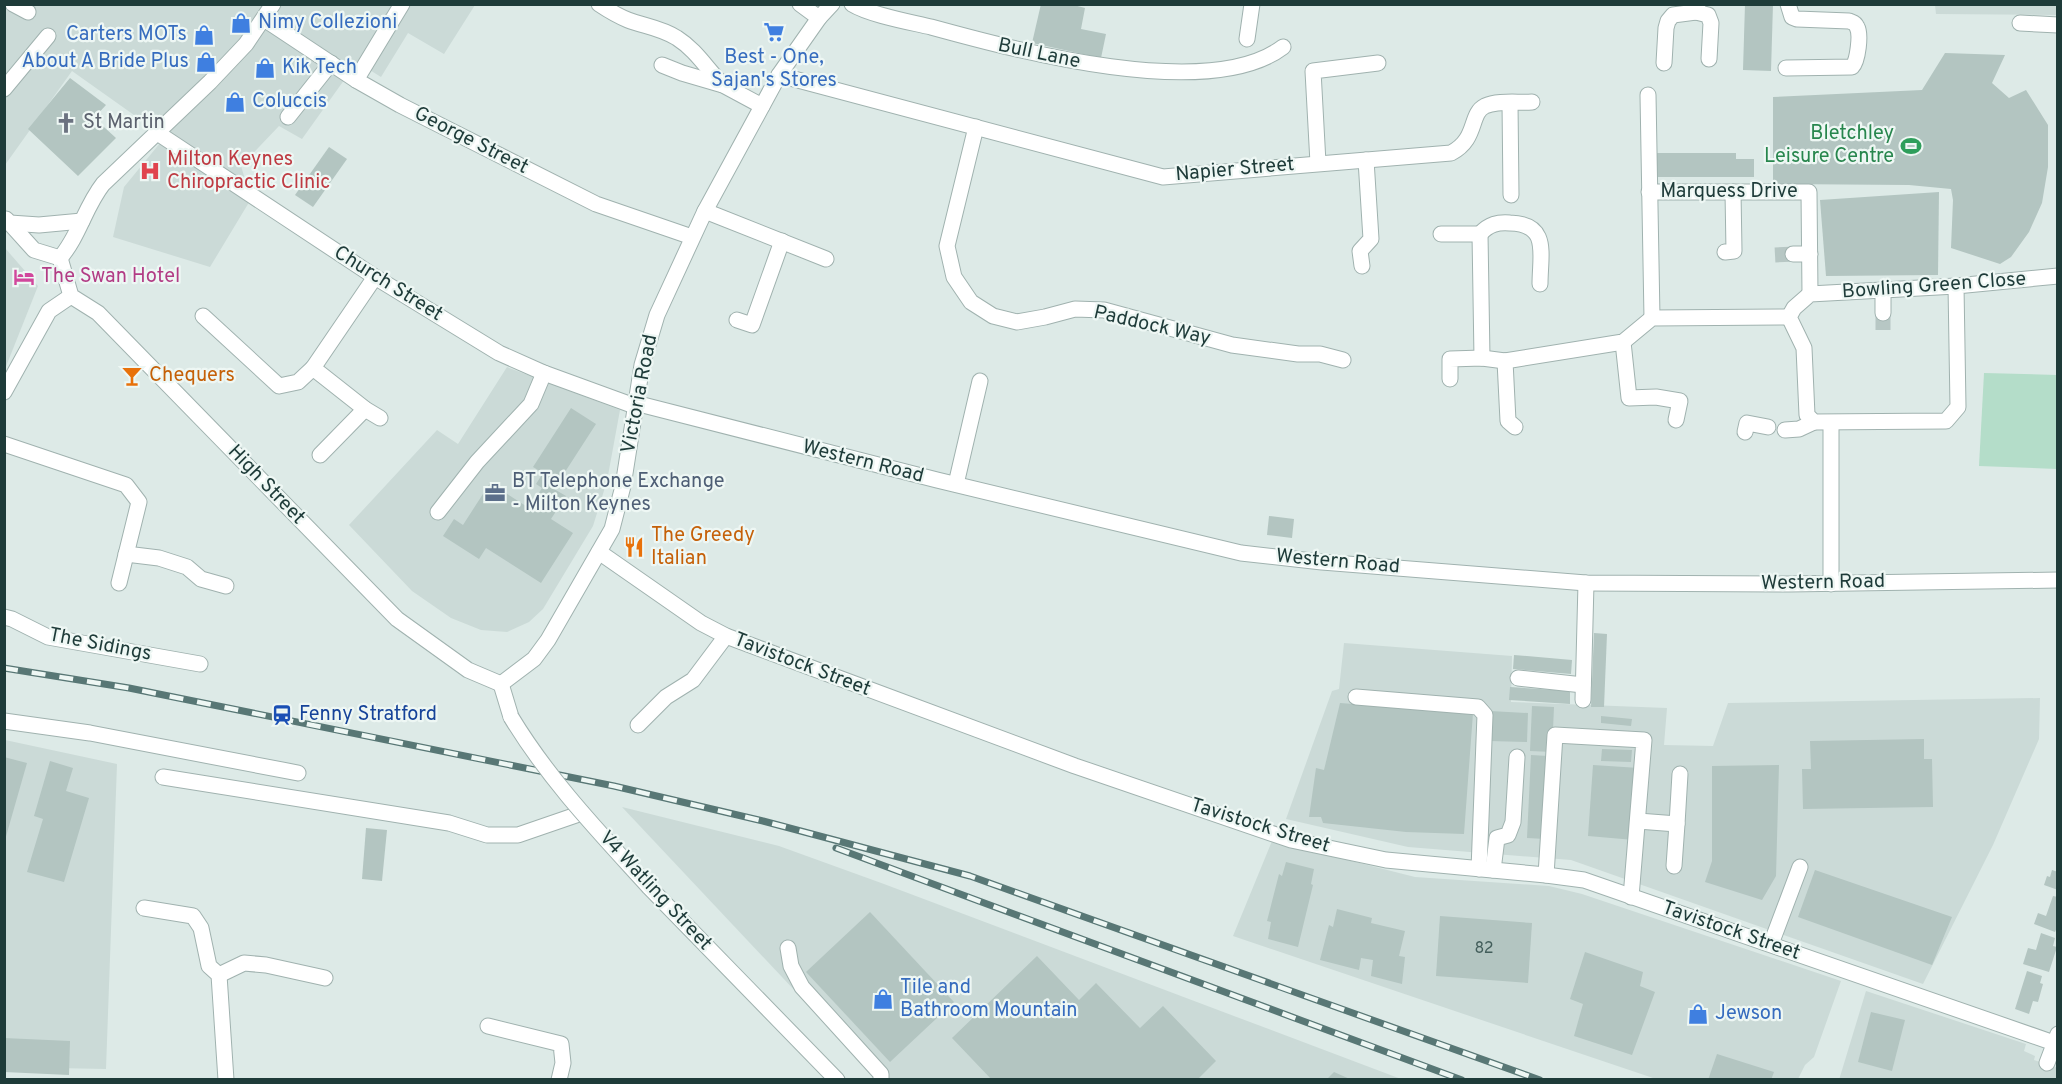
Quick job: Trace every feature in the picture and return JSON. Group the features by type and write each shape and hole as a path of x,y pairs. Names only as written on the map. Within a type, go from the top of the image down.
{"street":[{"path":"13,4 28,12"},
{"path":"60,258 71,246 103,184 246,44 273,4"},
{"path":"356,80 402,4"},
{"path":"599,4 621,17 676,37 696,54 708,71 723,85"},
{"path":"800,4 819,18"},
{"name":"Victoria Road","path":"501,684 534,659 548,640 612,529 623,486 642,365 657,315 705,211 779,75 819,18 832,4"},
{"name":"Bull Lane","path":"852,4 983,42 1090,64 1191,73 1231,68 1270,57 1283,47"},
{"path":"1246,39 1252,4"},
{"path":"1786,68 1852,67 1857,59 1858,28 1849,21 1791,17 1788,4"},
{"path":"1664,63 1668,21 1673,15 1697,8 1708,15 1711,23 1709,59"},
{"name":"George Street","path":"264,19 356,80 399,105 596,204 692,237"},
{"path":"2020,23 2058,25"},
{"path":"4,89 48,36"},
{"path":"288,117 331,63"},
{"path":"1318,163 1313,71 1378,63"},
{"path":"662,65 723,85 762,106"},
{"name":"Napier Street","path":"779,75 1164,177 1451,153 1467,141 1479,111 1493,104 1532,102"},
{"name":"Marquess Drive","path":"1648,95 1652,318"},
{"path":"1510,103 1511,195"},
{"name":"Paddock Way","path":"976,127 947,246 954,277 971,302 993,316 1017,322 1075,309 1104,310 1232,345 1298,354 1320,354 1343,360"},
{"name":"Church Street","path":"156,132 375,277 499,353 544,373 636,405"},
{"path":"1362,266 1360,251 1371,239 1366,160"},
{"name":"Marquess Drive","path":"1649,192 1809,192 1816,223 1810,254"},
{"path":"1725,252 1734,251 1733,192"},
{"path":"705,211 826,259"},
{"path":"7,220 39,225 82,221"},
{"path":"7,220 34,250 60,258"},
{"path":"1482,358 1480,234 1484,229 1496,223 1524,224 1534,229 1539,238 1540,284"},
{"path":"1441,234 1480,234"},
{"path":"737,320 752,325 782,241"},
{"path":"1450,379 1450,358 1505,361 1623,342 1652,318 1791,313 1810,294 1810,254 1793,255"},
{"path":"4,392 8,376 49,311 71,296 60,258"},
{"name":"Bowling Green Close","path":"1810,294 1956,286 2058,276"},
{"path":"202,316 279,386 298,382 313,368 375,277"},
{"path":"1785,430 1798,429 1814,422 1946,421 1958,407 1956,286"},
{"path":"1883,291 1883,313"},
{"name":"High Street","path":"71,296 98,313 397,619 468,670 501,684"},
{"path":"1791,313 1804,348 1807,415 1814,422"},
{"path":"1623,342 1629,398 1656,397 1680,401 1676,420"},
{"path":"1505,361 1508,421 1515,427"},
{"path":"313,368 380,418"},
{"path":"438,512 477,462 531,404 544,373"},
{"path":"956,484 980,381"},
{"name":"Western Road","path":"636,405 1241,553 1322,562 1586,583 1831,584 2058,580"},
{"path":"320,455 365,409"},
{"path":"1745,432 1747,423 1767,427"},
{"path":"1831,423 1831,584"},
{"path":"4,444 126,485 139,502 119,583"},
{"name":"Tavistock Street","path":"599,552 700,623 726,636 1075,766 1291,840 1386,860 1584,880 2056,1038"},
{"path":"126,554 159,558 187,567 201,579 226,586"},
{"path":"1518,678 1583,692 1586,583"},
{"name":"The Sidings","path":"4,617 48,637 200,664"},
{"path":"638,725 666,697 693,680 726,636"},
{"name":"V4 Watling Street","path":"501,684 511,717 530,748 582,813 649,887 837,1080"},
{"path":"1356,697 1478,707 1485,716 1486,869"},
{"path":"4,722 90,733 298,773"},
{"path":"1546,875 1555,735 1644,740 1631,897"},
{"path":"1486,869 1497,838 1508,835 1513,822 1517,757"},
{"path":"1674,866 1680,774"},
{"path":"163,777 449,823 487,835 518,835 582,813"},
{"path":"1638,821 1677,824"},
{"path":"1771,944 1800,867"},
{"path":"144,908 193,916 201,928 208,966 219,975 226,1080"},
{"path":"788,948 791,966 802,987 881,1074 881,1080"},
{"path":"219,975 244,963 325,978"},
{"path":"488,1026 561,1044 563,1063 559,1080"},
{"path":"2047,1063 2056,1038"}],"shaded area":[{"path":"5,5 475,5 444,54 408,33 381,77 357,62 302,139 279,126 241,166 251,199 210,267 113,237 124,187 165,137 72,71 5,165"},
{"path":"1935,5 2057,5 2057,15 1936,14"},
{"path":"5,248 38,286 5,369"},
{"path":"507,367 620,410 607,481 593,526 543,609 529,622 507,632 481,630 451,618 412,591 349,525 437,430 458,444"},
{"path":"1344,643 1512,656 1511,702 1667,708 1664,745 1713,746 1728,703 2040,698 2039,739 1993,845 1923,984 1571,860 1408,847 1286,819 1332,691 1339,689"},
{"path":"5,740 117,764 106,1069 5,1067"},
{"path":"622,807 779,846 1401,1079 878,1079"},
{"path":"1272,841 1415,877 1549,886 1582,894 1841,981 1814,1057 1805,1065 1798,1079 1656,1079 1233,936"},
{"path":"1866,991 2026,1044 2024,1051 2035,1056 2034,1060 2058,1068 2057,1079 1839,1080"}],"green space":[{"path":"1984,373 2057,375 2057,469 1979,466"}],"building":[{"path":"1041,4 1070,4 1085,8 1081,29 1106,34 1101,58 1032,43"},
{"path":"1745,4 1773,4 1771,71 1743,70"},
{"name":"Bletchley Leisure Centre","path":"1945,53 2005,55 1992,83 2009,98 2026,90 2048,125 2048,167 2042,203 2029,232 2011,257 2000,264 1951,248 1953,200 1951,189 1909,185 1773,184 1773,97 1922,90"},
{"name":"St Martin","path":"70,78 106,105 94,118 116,138 78,176 28,129"},
{"path":"329,147 347,159 313,207 295,195"},
{"path":"1654,153 1736,153 1736,159 1754,159 1754,177 1654,177"},
{"path":"1939,192 1938,275 1826,276 1820,200"},
{"name":"BT Telephone Exchange - Milton Keynes","path":"571,408 596,424 554,489 566,496 551,519 573,533 541,583 486,548 479,559 443,536 454,519 463,525 490,483 529,508 542,488 536,484 543,473 533,467"},
{"path":"1269,516 1294,519 1292,538 1267,535"},
{"path":"1594,633 1607,634 1604,707 1591,707"},
{"path":"1514,655 1572,660 1571,674 1513,669"},
{"path":"1510,687 1570,691 1570,704 1509,700"},
{"path":"1340,703 1473,713 1464,834 1406,832 1323,823 1321,817 1309,817 1316,768 1324,770"},
{"path":"1532,706 1554,707 1552,752 1530,751"},
{"path":"1490,711 1528,713 1527,742 1489,741"},
{"path":"1601,716 1632,719 1631,726 1601,723"},
{"path":"1924,739 1924,759 1932,759 1933,807 1803,809 1802,769 1811,769 1810,741"},
{"path":"1602,749 1632,750 1631,762 1601,761"},
{"path":"1531,755 1548,756 1545,839 1527,838"},
{"path":"4,757 27,763 5,840 4,840"},
{"path":"50,761 73,768 66,791 89,798 64,882 27,872 43,819 34,816"},
{"path":"1593,765 1639,768 1634,840 1588,836"},
{"path":"1779,765 1776,876 1762,900 1705,882 1712,861 1712,766"},
{"path":"366,828 387,830 382,881 362,879"},
{"path":"1286,862 1314,869 1311,884 1313,885 1298,947 1268,939 1271,922 1267,921 1279,874 1282,876"},
{"path":"1815,870 1952,917 1932,965 1798,917"},
{"path":"2052,870 2058,872 2058,890 2044,885"},
{"path":"2053,896 2058,897 2058,925 2055,932 2034,924 2038,913 2046,916"},
{"path":"1337,909 1372,918 1371,923 1405,931 1399,956 1405,957 1402,984 1371,976 1373,960 1361,958 1359,970 1320,960 1329,925 1333,927"},
{"path":"870,912 954,1002 890,1062 806,972"},
{"path":"1440,916 1532,923 1528,983 1436,976"},
{"path":"2041,933 2055,938 2053,946 2057,947 2049,972 2023,964 2028,948 2036,950"},
{"path":"1585,952 1643,972 1640,986 1655,992 1632,1055 1574,1036 1583,1004 1570,999"},
{"path":"1037,956 1079,1000 1096,983 1140,1028 1163,1006 1216,1061 1197,1080 992,1080 952,1038"},
{"path":"2027,971 2042,976 2040,983 2043,984 2038,1002 2033,1001 2029,1014 2015,1009"},
{"path":"1871,1012 1905,1020 1892,1071 1858,1062"},
{"path":"4,1038 70,1041 69,1075 4,1072"},
{"path":"1717,1054 1774,1072 1771,1080 1708,1080"},
{"path":"1334,1072 1352,1080 1326,1080"}],"tunnel":[{"path":"1775,255 1793,254"},
{"path":"1883,313 1883,330"}],"railway":[{"path":"4,668 129,688 614,786 763,821 970,876 1540,1080"},
{"path":"836,848 1462,1080"}],"place":[{"name":"Nimy Collezioni","path":"241,23"},
{"name":"Best - One, Sajan's Stores","path":"774,32"},
{"name":"Carters MOTs","path":"204,35"},
{"name":"About A Bride Plus","path":"206,62"},
{"name":"Kik Tech","path":"265,68"},
{"name":"Coluccis","path":"235,102"},
{"name":"St Martin","path":"66,123"},
{"name":"Bletchley Leisure Centre","path":"1911,146"},
{"name":"Milton Keynes Chiropractic Clinic","path":"150,171"},
{"name":"The Swan Hotel","path":"24,277"},
{"name":"Chequers","path":"132,376"},
{"name":"BT Telephone Exchange - Milton Keynes","path":"495,493"},
{"name":"The Greedy Italian","path":"634,547"},
{"name":"Fenny Stratford","path":"282,715"},
{"name":"Tile and Bathroom Mountain","path":"883,999"},
{"name":"Jewson","path":"1698,1014"}]}
